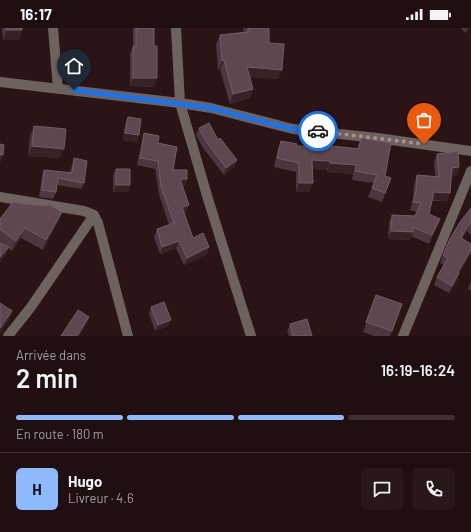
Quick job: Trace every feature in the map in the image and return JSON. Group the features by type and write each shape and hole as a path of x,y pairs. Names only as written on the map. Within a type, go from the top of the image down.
{"street":[{"path":"53,28 58,89"},
{"path":"176,28 180,103 251,336"},
{"path":"0,82 180,103 211,108 293,129 370,137 471,151"},
{"path":"403,336 471,171"},
{"path":"0,198 84,211 94,215 98,223 128,336"},
{"path":"8,336 30,308 94,215"}],"building":[{"path":"6,28 22,28 22,30 6,30"},
{"path":"136,28 154,28 154,46 157,46 157,78 133,78 133,46 136,46"},
{"path":"248,28 269,28 269,43 284,44 282,70 247,67 253,89 233,94 224,60 222,61 220,35 248,32"},
{"path":"69,60 85,60 85,69 69,69"},
{"path":"128,117 141,119 139,135 125,133"},
{"path":"209,123 218,140 220,138 237,160 226,168 206,141 199,128"},
{"path":"34,126 66,129 64,149 32,146"},
{"path":"144,133 159,136 158,143 177,147 173,170 187,170 187,179 180,179 189,205 182,207 193,238 203,233 209,247 187,258 179,241 162,247 157,229 174,223 161,187 158,161 140,158"},
{"path":"361,138 391,143 385,176 391,178 385,193 372,188 377,175 355,171 356,165 312,160 313,183 299,183 299,163 277,158 281,141 297,144 296,146 332,146 359,149"},
{"path":"0,144 4,145 3,155 0,155"},
{"path":"458,151 459,167 452,168 450,193 434,192 429,214 440,219 432,235 413,227 413,232 391,231 392,215 415,216 421,203 413,202 416,191 417,175 439,177 437,154"},
{"path":"74,158 87,161 84,183 58,178 56,192 42,190 44,170 72,173"},
{"path":"116,169 130,169 130,185 116,185"},
{"path":"13,202 47,206 48,204 62,212 46,240 25,228 16,241 0,229 0,219"},
{"path":"471,208 471,225 469,224 461,238 471,244 471,250 458,272 459,273 452,286 437,277 448,258 443,255 450,239 460,222"},
{"path":"0,243 9,247 0,257"},
{"path":"376,295 402,304 392,331 366,322"},
{"path":"164,302 171,320 158,325 151,307"},
{"path":"0,303 12,311 0,328"},
{"path":"78,310 89,317 77,336 61,336"},
{"path":"307,319 312,336 293,336 290,324"}],"way so far":[{"path":"318,131 424,144"}],"route":[{"path":"74,90 211,108 293,129 318,131"}]}
